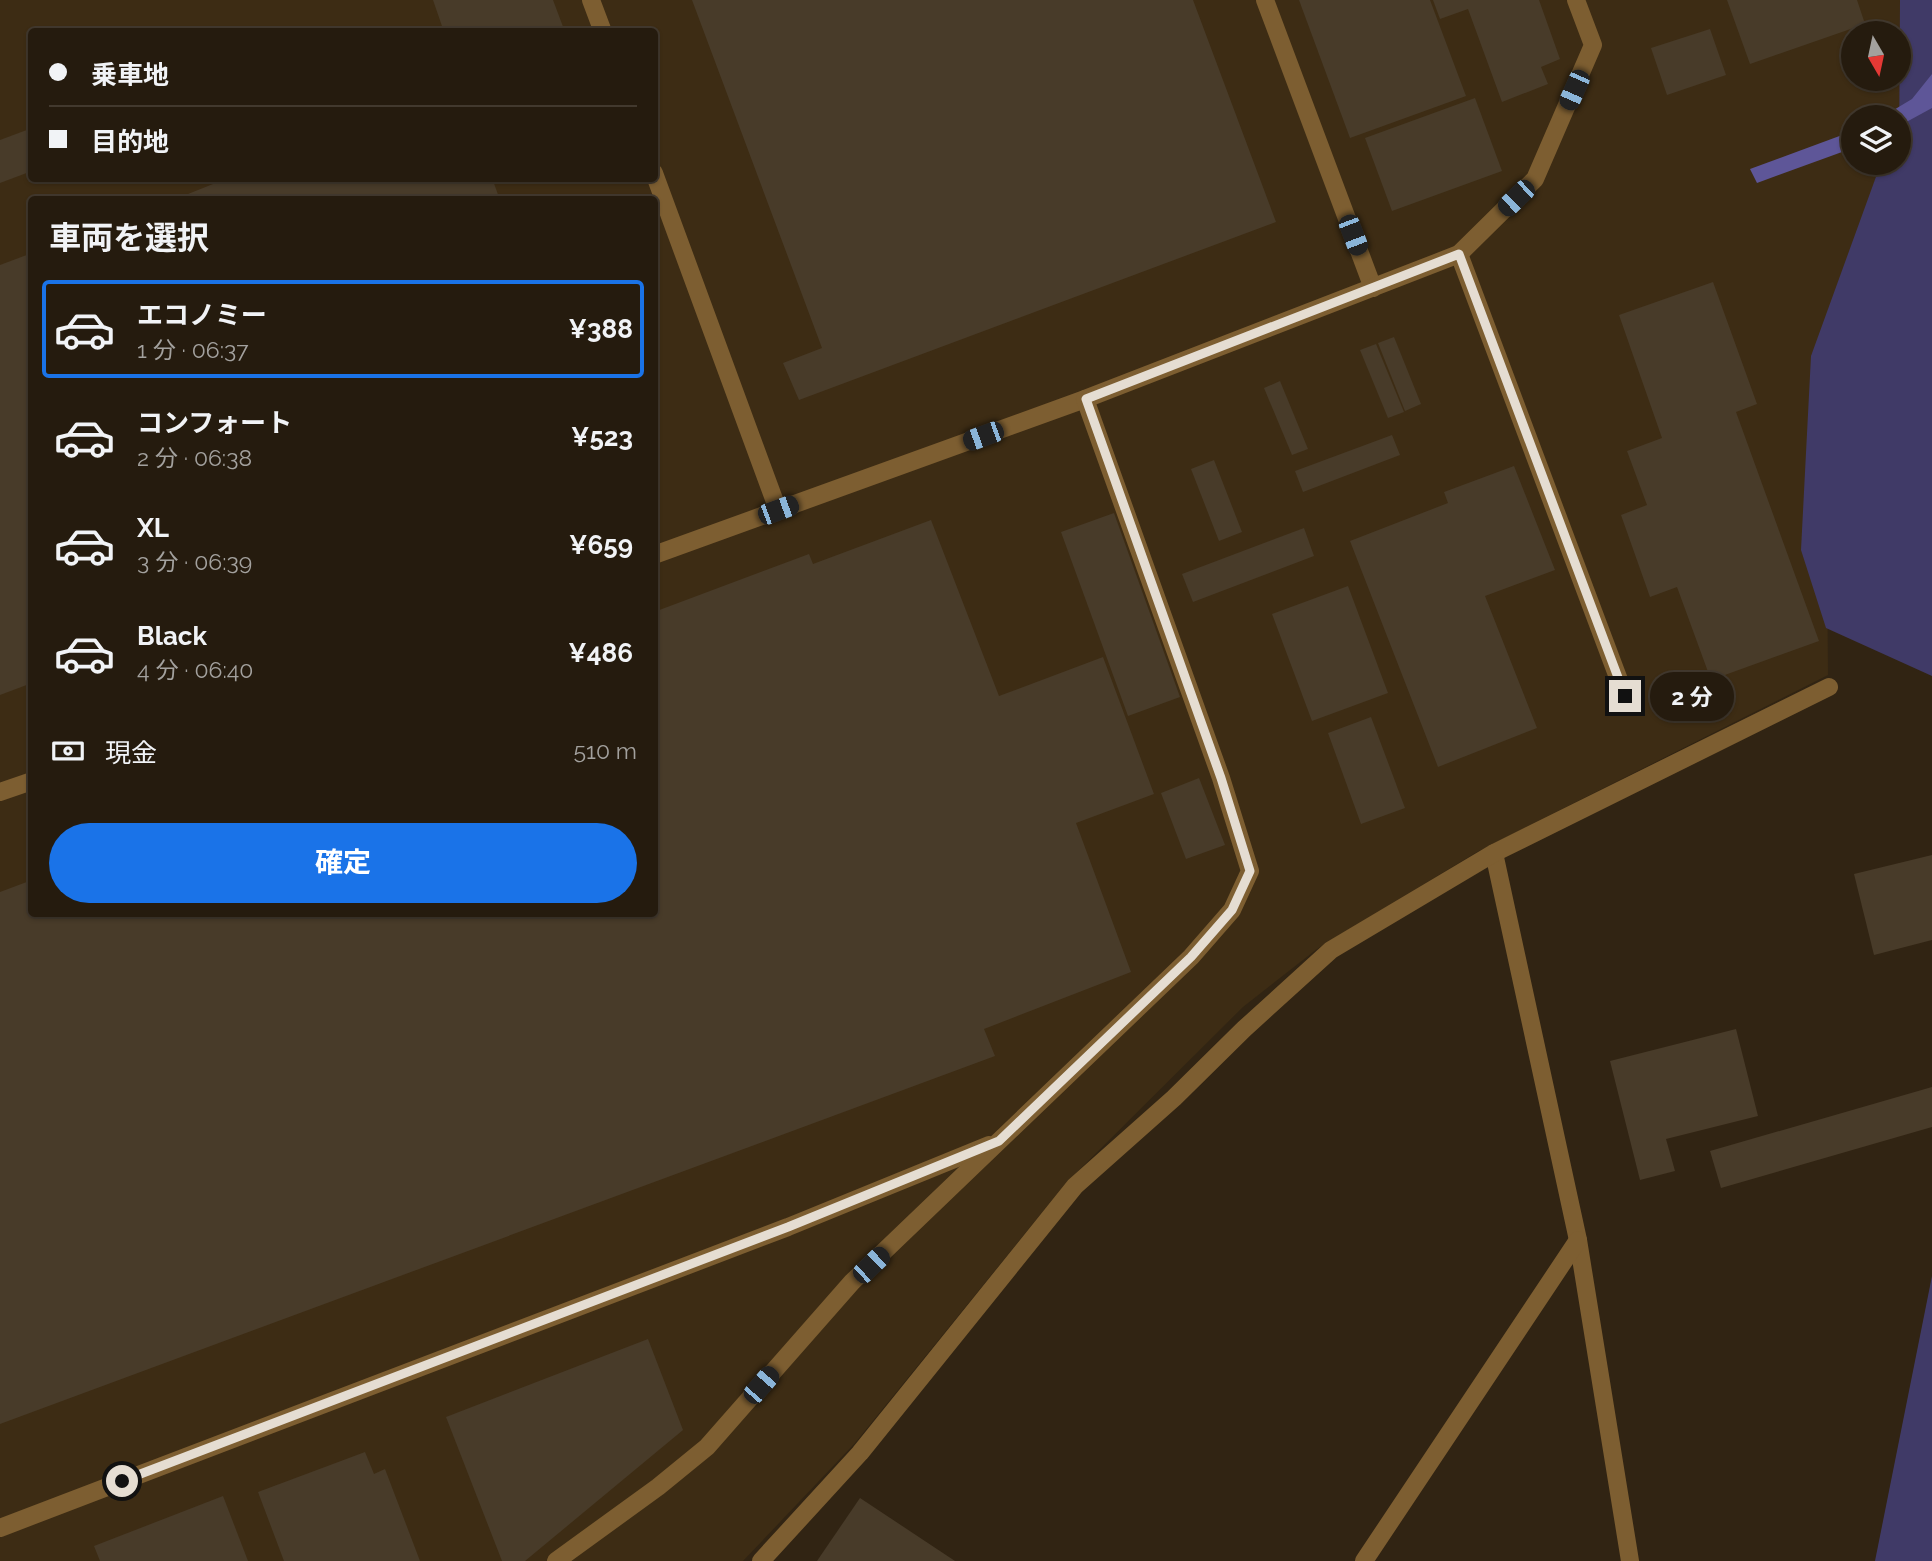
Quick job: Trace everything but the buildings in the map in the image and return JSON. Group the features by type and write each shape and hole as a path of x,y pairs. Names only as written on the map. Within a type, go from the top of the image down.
{"street":[{"path":"591,0 602,28"},
{"path":"1265,0 1373,288"},
{"path":"658,554 1086,399 1459,254 1535,179 1594,45 1576,0"},
{"path":"657,182 778,510"},
{"path":"1459,254 1625,696"},
{"path":"556,1561 658,1487 707,1447 852,1282 1191,957 1232,910 1250,871 1221,778 1086,399"},
{"path":"761,1561 860,1453 1075,1186 1174,1098 1331,950 1494,853 1829,687"},
{"path":"0,792 28,782"},
{"path":"1494,853 1578,1240 1630,1561"},
{"path":"0,1528 788,1227 999,1141"},
{"path":"1364,1561 1578,1240"}],"shaded area":[{"path":"0,0 1932,0 1932,275 1826,427 1828,675 1477,852 1317,949 1243,1007 1066,1183 855,1443 743,1561 0,1561"},
{"path":"1900,0 1932,0 1932,676 1826,628 1801,550 1811,356 1877,175 1911,175 1911,105 1899,105 1899,91 1911,91 1911,21 1900,21"},
{"path":"1932,74 1932,108 1911,119 1911,105 1902,105 1912,99"},
{"path":"1841,135 1841,152 1757,183 1750,169"},
{"path":"1932,1276 1932,1561 1875,1561"}],"route":[{"path":"122,1481 788,1227 999,1141 1191,957 1232,910 1250,871 1221,778 1086,399 1459,254 1625,696"}]}
